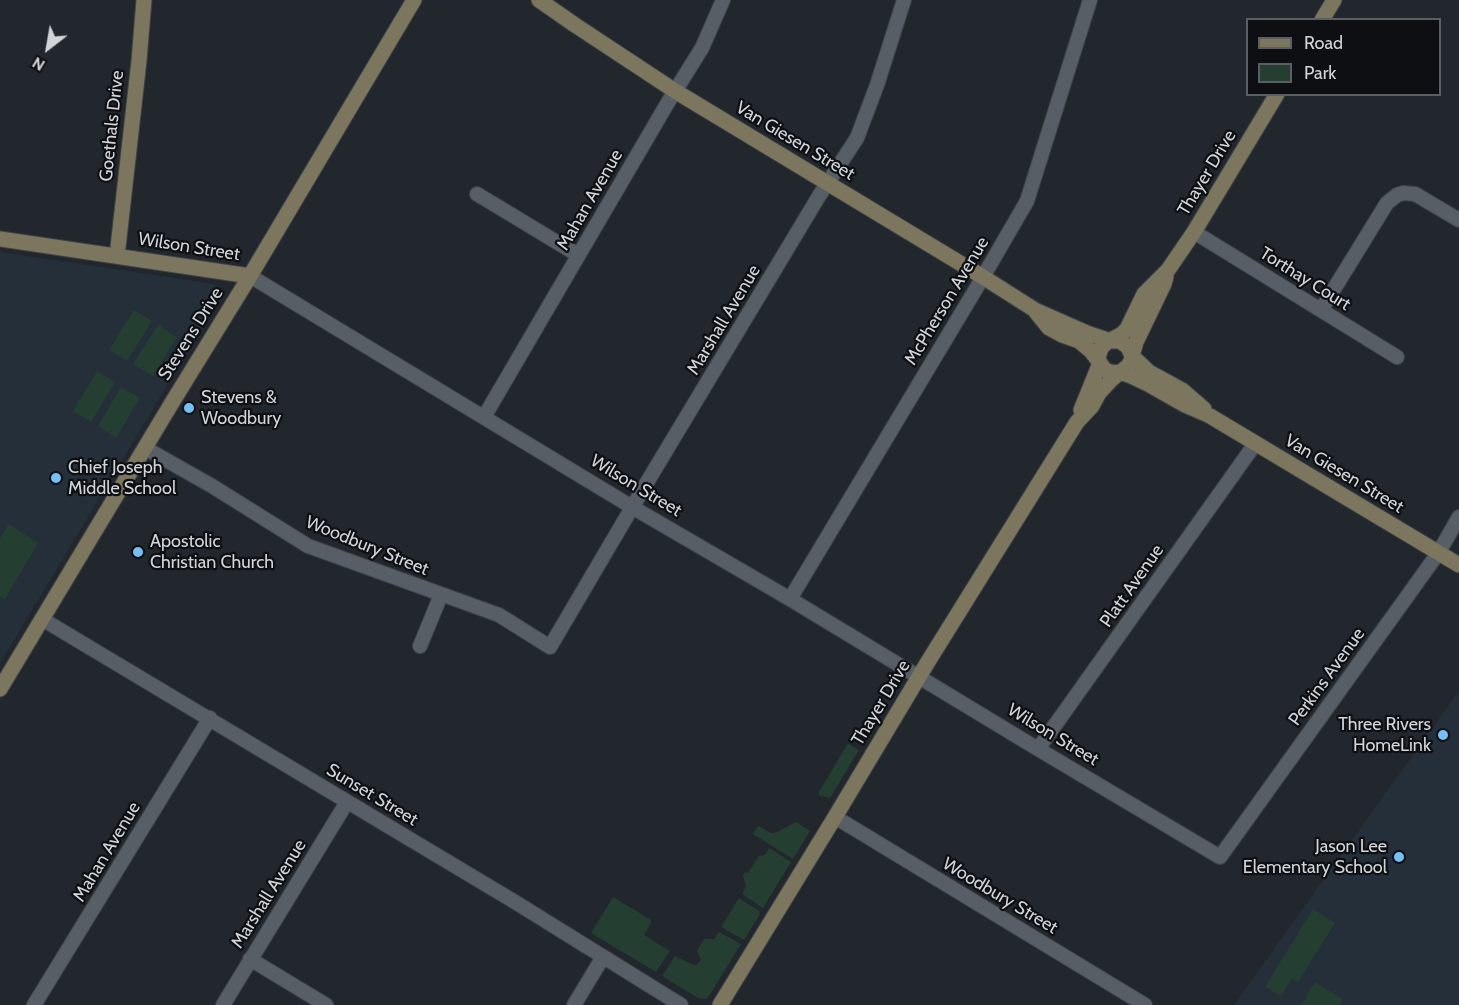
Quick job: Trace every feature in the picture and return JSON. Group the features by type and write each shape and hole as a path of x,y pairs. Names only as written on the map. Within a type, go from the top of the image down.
{"street":[{"name":"Goethals Drive","path":"117,256 140,60 144,0"},
{"name":"Stevens Drive","path":"0,689 414,0"},
{"name":"Van Giesen Street","path":"539,0 675,91 1035,310 1111,341"},
{"name":"Mahan Avenue","path":"484,417 702,48 723,0"},
{"name":"Marshall Avenue","path":"550,647 827,183 857,138 877,85 904,0"},
{"name":"McPherson Avenue","path":"790,599 1027,201 1090,0"},
{"path":"1323,18 1334,0"},
{"name":"Thayer Drive","path":"1111,341 1127,329 1144,294 1168,270 1194,232 1276,96"},
{"path":"477,194 578,255"},
{"path":"1321,310 1387,203 1397,195 1415,194 1459,220"},
{"name":"Torthay Court","path":"1194,232 1397,357"},
{"name":"Wilson Street","path":"0,239 250,276 632,507 1220,856"},
{"name":"Thayer Drive","path":"1131,356 1143,325 1164,284 1168,270"},
{"name":"Van Giesen Street","path":"1035,310 1049,328 1079,341 1100,363"},
{"path":"1111,341 1125,343 1131,356 1128,366 1119,373 1105,370 1098,358 1103,345 1111,341"},
{"name":"Van Giesen Street","path":"1131,356 1149,372 1182,390 1210,416"},
{"name":"Thayer Drive","path":"1077,422 1100,363"},
{"name":"Van Giesen Street","path":"1119,373 1148,384 1210,416 1459,565"},
{"name":"Thayer Drive","path":"720,1005 836,817 918,677 1077,422 1092,406 1099,393 1119,373"},
{"name":"Platt Avenue","path":"1038,749 1255,444"},
{"name":"Woodbury Street","path":"145,448 212,486 308,546 499,615 550,647"},
{"name":"Perkins Avenue","path":"1220,856 1439,552 1459,517"},
{"path":"420,646 441,595"},
{"name":"Sunset Street","path":"42,619 210,718 681,1005"},
{"name":"Mahan Avenue","path":"34,1005 210,718"},
{"name":"Marshall Avenue","path":"223,1005 347,802"},
{"name":"Woodbury Street","path":"836,817 1145,1005"},
{"path":"574,1005 603,957"},
{"path":"250,959 326,1005"}],"shaded area":[{"name":"Chief Joseph Middle School","path":"0,252 208,283 218,286 223,293 0,663"},
{"name":"Jason Lee Elementary School","path":"1459,691 1459,1005 1234,1005 1311,897"}],"green space":[{"path":"134,310 152,321 127,361 109,350"},
{"path":"158,325 177,337 153,376 133,364"},
{"path":"97,371 115,382 91,422 73,411"},
{"path":"121,387 140,398 116,438 98,426"},
{"path":"9,524 38,543 5,599 0,596 0,538"},
{"path":"849,744 859,750 830,798 819,795 819,792"},
{"path":"796,822 810,831 793,859 753,834 758,826 772,833"},
{"path":"769,848 791,862 763,908 742,894 746,886 743,876 745,872 748,873 759,856 765,855"},
{"path":"613,897 651,920 644,935 670,951 656,972 591,933"},
{"path":"739,898 760,914 744,940 721,927"},
{"path":"1313,909 1335,923 1298,982 1292,978 1281,996 1265,987"},
{"path":"719,932 741,944 707,999 698,998 662,976 675,956 697,965 701,960 697,951 704,939 714,939"},
{"path":"1315,982 1343,999 1339,1005 1301,1005"}],"place":[{"name":"Stevens & Woodbury","path":"189,408"},
{"name":"Chief Joseph Middle School","path":"56,478"},
{"name":"Apostolic Christian Church","path":"138,552"},
{"name":"Three Rivers HomeLink","path":"1443,735"},
{"name":"Jason Lee Elementary School","path":"1399,857"}]}
